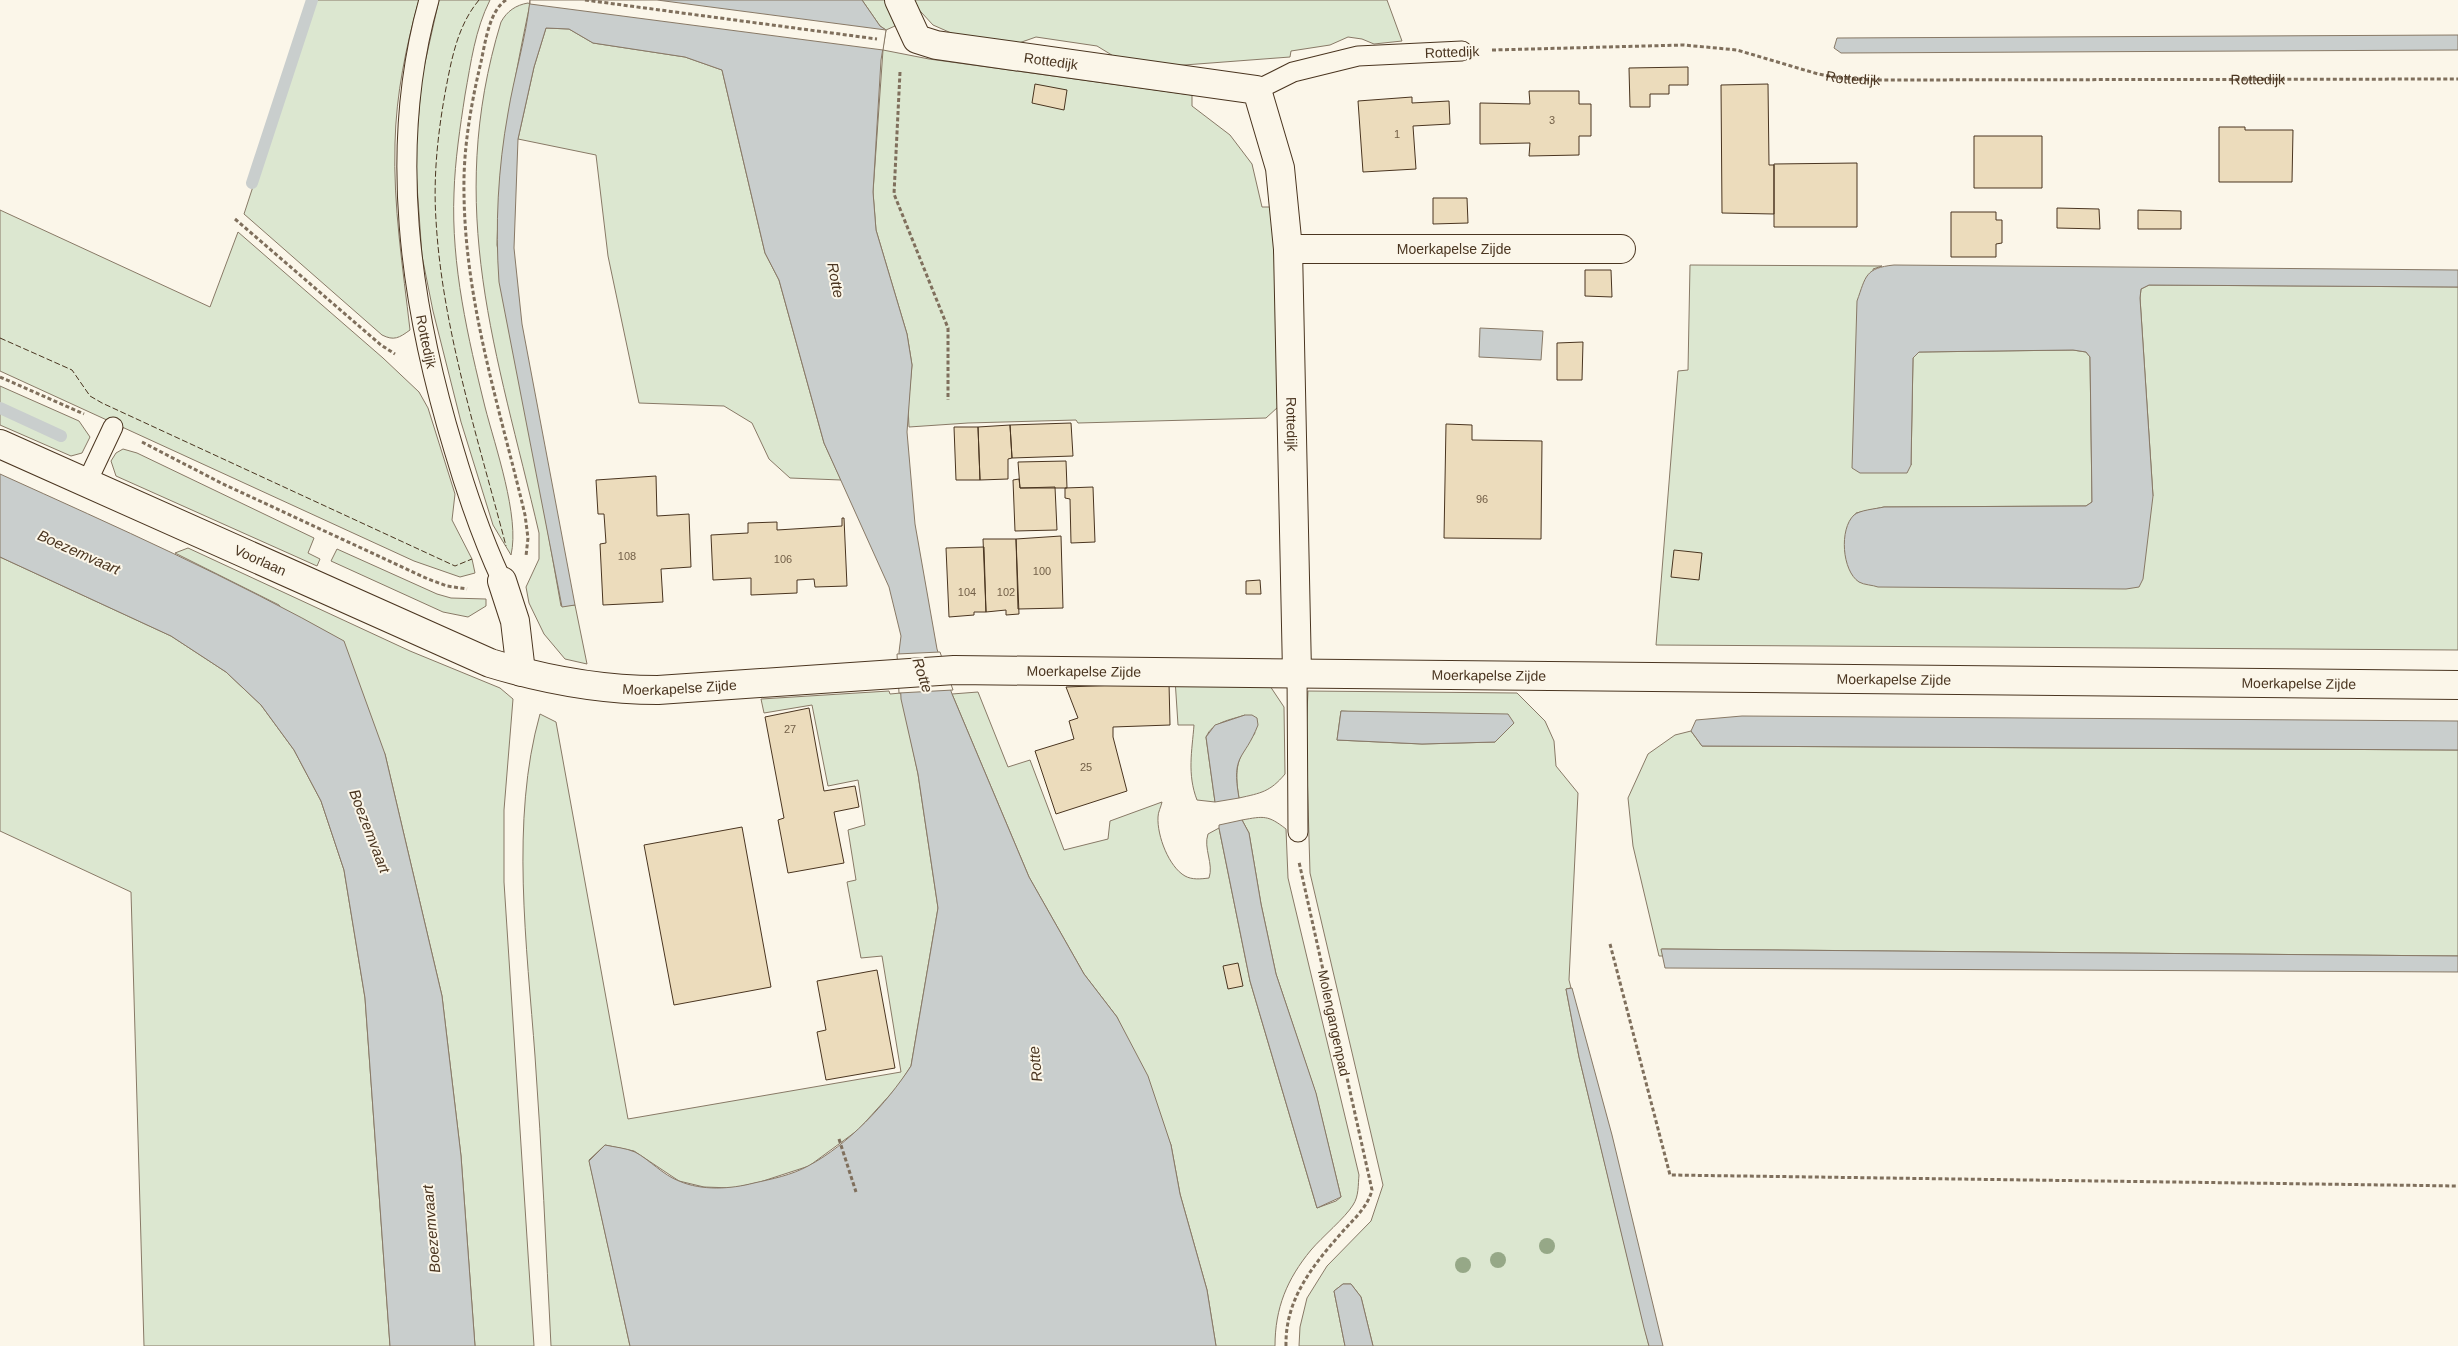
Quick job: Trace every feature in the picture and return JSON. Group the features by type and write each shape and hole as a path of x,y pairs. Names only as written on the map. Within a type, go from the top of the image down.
{"street":[{"path":"899,0 917,39"},
{"name":"Rottedijk","path":"917,39 946,47 1257,90 1280,168 1288,249 1297,672"},
{"name":"Moerkapelse Zijde","path":"1288,249 1621,249"},
{"name":"Voorlaan","path":"0,444 490,663 521,672"},
{"name":"Rottedijk","path":"502,580 515,621 521,672"},
{"name":"Moerkapelse Zijde","path":"521,672 581,685 618,690 658,690 954,670 1297,672 1595,678 2458,685"}],"lane":[{"name":"Rottedijk","path":"429,0 417,50 406,143 407,204 412,256 434,381 472,510 502,580"},
{"name":"Rottedijk","path":"1257,90 1294,72 1358,56 1462,51"},
{"path":"88,482 113,427"},
{"path":"1297,672 1298,832"}],"path":[{"path":"0,377 113,427 221,483 428,579 447,586 465,589 480,588 502,580 522,564 527,554 528,538 473,295 466,240 464,191 473,96 493,18 501,3 506,0"},
{"path":"585,0 884,40"},
{"path":"917,39 901,66 894,194 948,328 948,400"},
{"name":"Rottedijk","path":"1462,51 1684,45 1737,50 1818,74 1840,78 1875,80 2458,80"},
{"path":"235,219 381,345 434,381"},
{"name":"Molengangenpad","path":"1286,1346 1292,1306 1304,1279 1321,1256 1369,1202 1372,1190 1298,860 1298,832"},
{"path":"1610,944 1670,1175 2458,1186"},
{"path":"839,1139 856,1192"}],"green space":[{"path":"314,0 419,0 402,71 397,107 395,167 397,214 410,330 396,338 382,335 244,214"},
{"path":"439,0 490,0 477,35 465,95 455,168 455,247 467,328 509,502 513,539 511,555 493,525 461,422 433,311 422,256 415,157 422,76"},
{"path":"862,0 887,0 895,26 886,30 880,26"},
{"path":"910,0 1387,0 1402,41 1374,44 1362,39 1348,37 1330,45 1291,51 1290,57 1171,66 1115,57 1097,46 1036,37 1016,44 958,36 933,25"},
{"path":"530,4 518,64 504,153 497,245 561,606 575,605 587,664 565,659 544,634 529,603 526,587 539,559 539,533 493,341 483,280 477,218 477,155 485,90 501,22 512,9"},
{"path":"546,28 569,29 593,43 685,57 722,70 765,253 779,280 824,443 841,480 790,478 769,459 752,423 724,406 639,403 608,256 596,155 518,139 534,67"},
{"path":"883,50 929,59 1192,95 1192,106 1230,135 1252,164 1262,207 1275,207 1278,407 1266,418 1078,423 1076,420 968,423 909,427 908,407 912,365 907,334 876,230 873,192"},
{"path":"0,210 210,307 238,232 383,358 419,392 428,408 455,494 452,520 472,559 475,573 460,577 414,561 0,371"},
{"path":"1690,265 1882,266 1873,269 1911,465 1913,358 1919,352 2073,350 2086,352 2090,357 2092,502 2086,506 1884,507 1856,513 1845,552 2153,496 2140,298 2141,289 2149,285 2458,287 2458,650 1656,645 1678,371 1688,370"},
{"path":"0,386 79,421 90,437 82,453 71,456 0,425"},
{"path":"123,449 137,453 314,538 308,553 320,559 317,566 116,476 111,461 116,453"},
{"path":"188,548 410,651 500,688 513,699 504,810 504,882 534,1346 475,1346 461,1156 442,996 385,754 279,605 175,553"},
{"path":"337,549 437,594 451,598 486,599 486,606 468,617 443,612 331,561"},
{"path":"0,557 171,636 226,672 261,705 294,750 321,801 344,870 365,998 390,1346 144,1346 131,892 0,831"},
{"path":"1175,679 1270,686 1284,707 1285,774 1275,785 1265,791 1239,798 1238,763 1244,749 1255,733 1245,715 1222,722 1213,728 1206,737 1215,802 1197,800 1191,772 1194,725 1178,725"},
{"path":"889,691 890,694 901,693 918,774 938,908 911,1066 898,1086 858,1130 809,1166 760,1182 733,1188 704,1187 679,1181 634,1151 605,1145 589,1160 630,1346 551,1346 540,1128 523,884 525,797 531,755 540,714 556,722 628,1119 901,1072 882,956 861,958 847,882 856,880 848,830 865,825 858,780 828,786 812,705 764,713 761,699"},
{"path":"1308,691 1517,693 1545,721 1554,741 1556,766 1578,793 1569,980 1571,988 1566,989 1579,1057 1649,1346 1373,1346 1361,1297 1351,1284 1343,1284 1334,1291 1345,1346 1299,1346 1300,1327 1307,1298 1327,1266 1371,1221 1383,1185 1310,873 1306,733","holes":["1341,711 1513,723 1495,742 1422,744 1337,740"]},
{"path":"978,692 1008,767 1030,760 1064,850 1108,839 1110,821 1162,802 1158,815 1158,825 1162,842 1169,858 1179,872 1185,876 1194,879 1209,878 1208,834 1219,828 1250,981 1317,1208 1336,1201 1341,1197 1316,1094 1276,974 1261,904 1249,833 1242,820 1266,818 1275,821 1286,829 1288,878 1359,1175 1355,1202 1345,1216 1311,1250 1289,1283 1277,1319 1275,1346 1216,1346 1207,1290 1180,1194 1171,1145 1117,1017 1084,974 1029,877 952,694"},
{"path":"1691,731 1702,746 2458,750 2458,956 1662,949 1663,956 1659,956 1633,846 1628,798 1648,754 1675,735"}],"water":[{"name":"Rotte","path":"530,0 862,0 880,26 886,30 881,60 873,192 876,230 907,334 912,365 907,432 915,524 937,649 952,694 1029,877 1084,974 1117,1017 1148,1076 1171,1145 1180,1194 1207,1290 1216,1346 630,1346 589,1161 605,1145 635,1152 667,1175 679,1181 707,1188 726,1188 768,1180 795,1172 838,1147 866,1122 911,1066 938,908 918,774 901,699 899,652 901,636 889,587 824,443 779,280 765,253 722,70 685,57 593,43 569,29 546,28 534,67 518,139 514,248 522,324 575,605 562,607 499,282 497,218 502,155"},
{"path":"2458,35 2458,50 1841,53 1834,48 1837,38"},
{"path":"1884,266 2458,270 2458,287 2149,285 2141,289 2140,298 2153,496 2143,579 2139,587 2126,589 1878,587 1863,584 1853,577 1846,560 1844,550 1846,530 1849,521 1860,512 1884,507 2086,506 2092,502 2090,357 2086,352 2073,350 1919,352 1913,358 1911,465 1907,473 1860,473 1852,468 1857,301 1865,279 1872,271"},
{"path":"1480,328 1543,331 1541,360 1479,357"},
{"name":"Boezemvaart","path":"0,474 217,574 344,641 385,754 442,996 461,1156 475,1346 390,1346 365,998 344,870 321,801 294,750 261,705 226,672 171,636 0,557"},
{"path":"1341,711 1508,714 1514,723 1495,742 1422,744 1337,740"},
{"path":"1245,715 1252,715 1257,718 1258,725 1238,765 1237,783 1239,798 1215,802 1206,737 1215,725"},
{"path":"1742,716 2458,721 2458,750 1702,746 1691,731 1696,720"},
{"path":"1242,820 1249,833 1261,904 1276,974 1316,1093 1341,1197 1317,1208 1250,981 1219,828 1219,825"},
{"path":"1661,949 2458,956 2458,972 1665,968"},
{"path":"1572,988 1612,1135 1663,1346 1649,1346 1644,1328 1579,1057 1566,989"},
{"path":"1343,1284 1351,1284 1361,1297 1373,1346 1345,1346 1334,1291"}],"pier":[{"path":"530,0 657,0 886,30 883,50 530,4"},
{"path":"940,652 953,690 899,693 897,654"}],"building":[{"path":"1688,67 1688,85 1669,85 1669,94 1650,94 1650,107 1630,107 1629,68"},
{"path":"1035,84 1067,90 1064,110 1032,103"},
{"path":"1768,84 1769,165 1774,165 1774,214 1722,213 1721,85"},
{"path":"1529,91 1579,91 1579,104 1591,104 1591,136 1579,136 1579,155 1529,156 1530,143 1480,144 1480,103 1530,104"},
{"path":"1412,97 1412,103 1449,101 1450,124 1413,126 1416,169 1363,172 1358,101"},
{"path":"2219,127 2245,127 2245,130 2293,130 2292,182 2219,182"},
{"path":"1974,136 2042,136 2042,188 1974,188"},
{"path":"1857,163 1857,227 1774,227 1774,164"},
{"path":"1433,198 1467,198 1468,223 1433,224"},
{"path":"2057,208 2099,209 2100,229 2057,228"},
{"path":"2138,210 2181,211 2181,229 2138,229"},
{"path":"1951,212 1996,212 1996,220 2002,220 2002,243 1996,244 1996,257 1951,257"},
{"path":"1585,270 1611,270 1612,297 1585,296"},
{"path":"1583,342 1582,380 1557,380 1557,343"},
{"path":"1071,423 1073,456 1012,458 1010,425"},
{"path":"1446,424 1472,425 1472,440 1542,441 1541,539 1444,538"},
{"path":"1010,425 1012,458 1008,459 1008,479 980,480 978,427"},
{"path":"954,427 978,427 980,480 956,480"},
{"path":"1066,461 1067,488 1020,488 1018,462"},
{"path":"656,476 657,516 689,514 691,567 661,569 663,602 603,605 600,544 606,543 604,514 598,514 596,480"},
{"path":"1019,479 1020,488 1055,487 1057,530 1015,531 1013,480"},
{"path":"1093,487 1095,542 1071,543 1070,499 1065,498 1065,488"},
{"path":"842,518 844,518 847,586 815,587 814,579 797,580 797,593 751,595 751,578 713,580 711,535 748,533 748,523 777,522 777,530 842,526"},
{"path":"1061,536 1063,608 1018,609 1016,539"},
{"path":"983,539 1016,539 1019,614 1006,615 1006,610 986,612"},
{"path":"984,547 986,612 974,612 974,615 949,617 946,548"},
{"path":"1674,550 1702,553 1699,580 1671,577"},
{"path":"1260,580 1261,594 1246,594 1246,581"},
{"path":"1169,683 1170,725 1113,727 1113,737 1127,791 1056,814 1035,751 1074,739 1069,721 1078,718 1066,687"},
{"path":"809,708 824,791 855,786 859,807 834,812 844,863 788,873 778,820 784,818 765,717"},
{"path":"742,827 771,987 674,1005 644,845"},
{"path":"1238,963 1243,986 1228,989 1223,966"},
{"path":"877,970 895,1068 826,1080 817,1032 826,1030 817,981"}],"waterway":[{"path":"252,183 312,0"},
{"path":"0,408 61,436"}],"fence":[{"path":"479,0 461,31 446,88 437,154 436,220 440,261 454,343 506,546"},
{"path":"0,338 72,370 90,396 102,403 455,566 472,559"}]}
